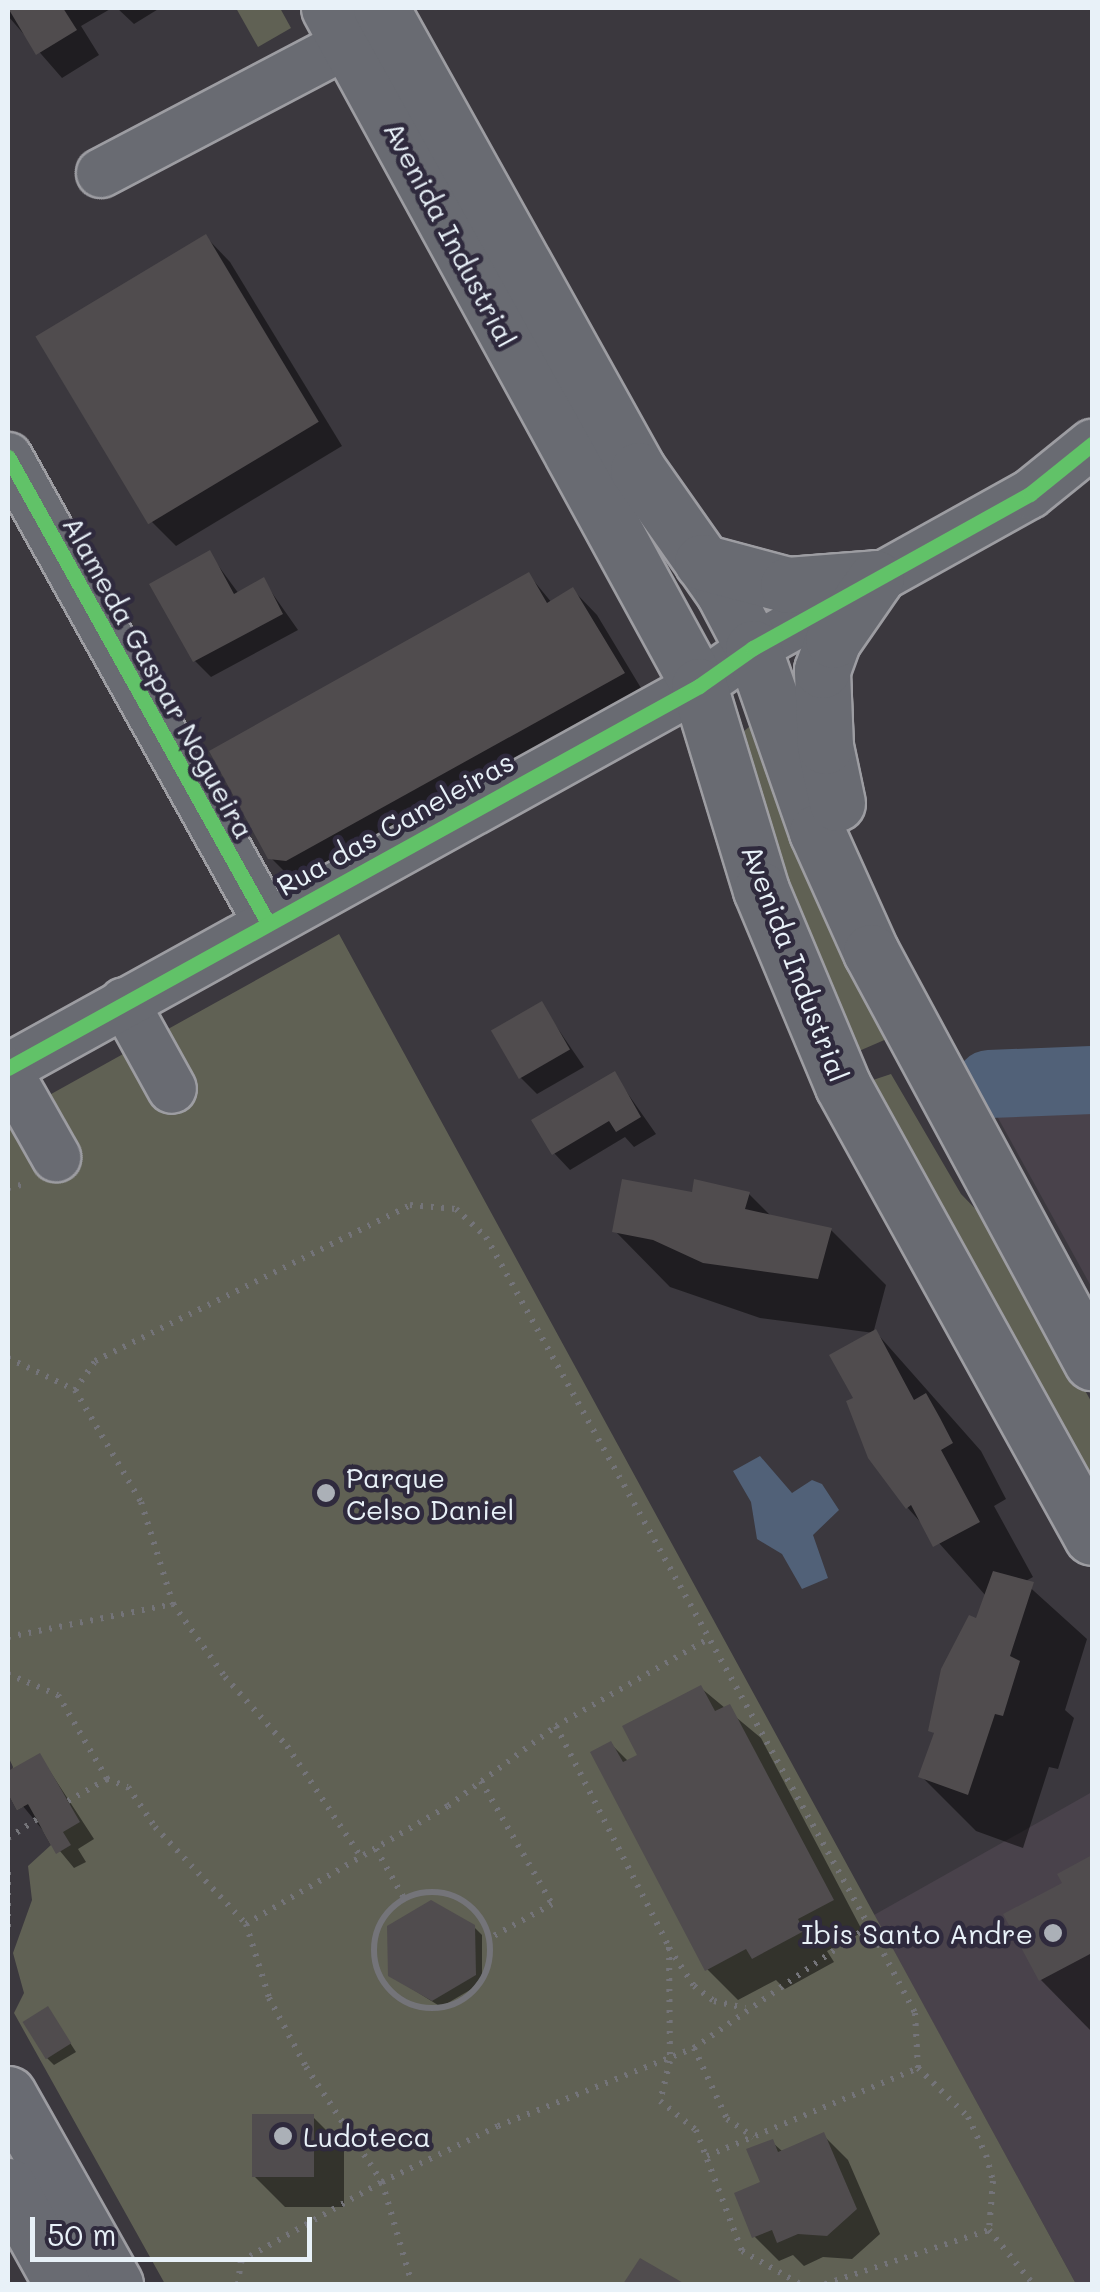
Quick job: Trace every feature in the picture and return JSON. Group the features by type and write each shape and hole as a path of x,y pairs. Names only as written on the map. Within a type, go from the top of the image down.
{"main road":[{"name":"Avenida Industrial","path":"353,20 638,470 702,562 753,648 817,832 871,952 944,1095 1092,1362"},
{"name":"Avenida Industrial","path":"353,20 699,686 761,890 843,1086 1092,1537"},
{"path":"702,562 788,585 876,578"},
{"path":"871,952 830,779 819,686 832,640 876,578"},
{"path":"843,1086 861,1068 890,1060 944,1095"},
{"path":"8,2094 115,2284"},
{"path":"8,2186 62,2284"}],"street":[{"path":"101,173 353,20"},
{"path":"1030,494 1092,444"},
{"name":"Alameda Gaspar Nogueira","path":"8,457 266,921"},
{"path":"1030,494 1092,475"},
{"name":"Rua das Caneleiras","path":"8,1070 266,921 699,686 753,648 1030,494"},
{"path":"124,1002 172,1089"},
{"path":"8,1070 44,1170"}],"path":[{"path":"8,1188 44,1170"},
{"path":"75,1390 95,1361 410,1206 456,1208 486,1237 869,1926 915,2013 918,2068 968,2118 986,2155 994,2181 990,2230 1034,2284"},
{"path":"8,1358 75,1390 141,1502 173,1604 225,1677 287,1746 361,1857"},
{"path":"8,1637 173,1604"},
{"path":"246,1924 481,1781 556,1726 708,1639"},
{"path":"8,1674 58,1695 107,1779 128,1788 154,1827 246,1924 270,1998 296,2050 382,2182 412,2284"},
{"path":"556,1726 669,1947 694,1986 714,2002 748,2008"},
{"path":"68,1801 107,1779"},
{"path":"481,1781 552,1904 490,1938"},
{"path":"8,1838 37,1818"},
{"path":"376,1848 404,1898"},
{"path":"8,1872 8,1932"},
{"path":"422,1892 458,1897 473,1908 490,1938 490,1960 471,1994 454,2004 416,2007 397,1998 374,1966 378,1927 404,1898 422,1892"},
{"path":"238,2284 241,2262 382,2182 498,2126 670,2061 694,2048 869,1926"},
{"path":"669,1947 670,2061 660,2100 696,2130 742,2252 800,2284"},
{"path":"694,2048 728,2119 755,2137"},
{"path":"707,2157 918,2068"},
{"path":"825,2284 990,2230"}],"shaded area":[{"path":"236,8 280,8 291,28 258,47"},
{"path":"754,723 889,1038 852,1054 784,897 739,735"},
{"name":"Parque Celso Daniel","path":"339,934 1076,2284 165,2284 14,2013 24,1993 13,1953 32,1900 28,1866 51,1845 28,1804 17,1810 8,1793 13,1767 8,1756 8,1118"},
{"path":"891,1074 961,1194 996,1230 1092,1403 1092,1504 870,1081"},
{"path":"1092,1097 1092,1288 987,1098"},
{"path":"1092,1792 1092,2284 1076,2284 874,1915"}],"water":[{"path":"760,1456 792,1493 812,1480 822,1484 839,1510 813,1535 828,1578 802,1589 782,1554 757,1539 751,1502 733,1471"}],"building":[{"path":"8,8 63,8 77,30 36,55"},
{"path":"206,234 319,422 148,524 35,336"},
{"path":"210,550 234,594 264,577 283,614 193,662 149,584"},
{"path":"529,572 547,603 573,587 625,673 286,861 268,859 209,751"},
{"path":"542,1001 570,1049 519,1079 491,1030"},
{"path":"615,1071 641,1117 616,1132 609,1121 552,1155 531,1120"},
{"path":"622,1179 692,1192 694,1179 750,1192 745,1209 832,1228 818,1279 703,1263 653,1240 612,1232"},
{"path":"876,1329 914,1400 926,1393 940,1418 953,1443 941,1450 980,1522 933,1547 911,1505 906,1509 868,1458 846,1401 853,1398 829,1355"},
{"path":"993,1571 1034,1582 1010,1656 1020,1661 1003,1716 995,1714 968,1795 918,1777 934,1733 928,1731 941,1669 969,1615 976,1618"},
{"path":"701,1685 715,1711 730,1704 834,1900 798,1919 804,1931 752,1959 746,1949 705,1971 590,1752 611,1741 623,1762 637,1755 622,1726"},
{"path":"40,1753 80,1822 63,1832 71,1845 56,1854 28,1804 17,1810 8,1793 8,1771"},
{"name":"Ibis Santo Andre","path":"1092,1855 1092,1953 1039,1981 1003,1914 1062,1883 1057,1874"},
{"path":"431,1900 475,1925 476,1975 432,2001 388,1976 387,1926"},
{"path":"48,2006 71,2043 46,2059 23,2022"},
{"name":"Ludoteca","path":"252,2114 314,2114 314,2177 252,2177"},
{"path":"824,2132 857,2209 827,2236 798,2234 777,2243 772,2230 752,2238 734,2193 760,2182 746,2149 773,2139 778,2152"},
{"path":"640,2258 685,2284 623,2284"}],"waterway":[{"path":"989,1084 1092,1080"}],"cycle path":[{"path":"8,1068 699,686 753,648 1030,494 1092,444"},
{"path":"8,457 267,921"}],"place":[{"name":"Parque Celso Daniel","path":"326,1493"},
{"name":"Ibis Santo Andre","path":"1053,1933"},
{"name":"Ludoteca","path":"283,2136"}]}
